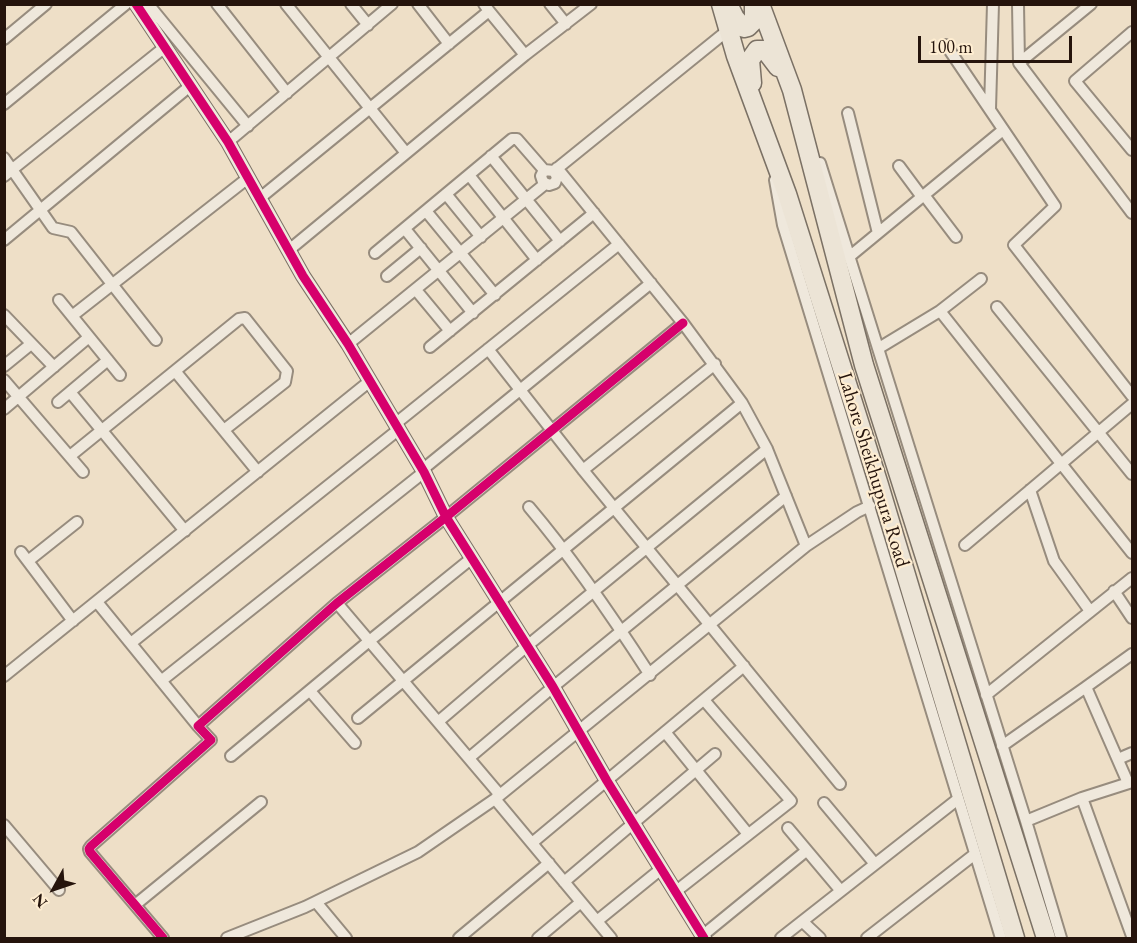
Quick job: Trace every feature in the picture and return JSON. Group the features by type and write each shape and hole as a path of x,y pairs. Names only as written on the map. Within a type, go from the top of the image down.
{"highway":[{"path":"722,5 744,28 754,21 754,4"},
{"name":"Lahore Sheikhupura Road","path":"760,4 792,90 864,365 1046,939"},
{"name":"Lahore Sheikhupura Road","path":"722,5 727,31 787,194 876,474 1003,937"},
{"path":"754,106 750,64 751,56 757,50 765,50 771,55 792,90"}],"street":[{"path":"4,39 46,4"},
{"path":"216,4 287,93"},
{"path":"286,4 406,153"},
{"path":"351,4 368,25"},
{"path":"228,142 392,4"},
{"path":"418,4 449,44"},
{"path":"550,4 566,24"},
{"path":"289,250 525,55 591,4"},
{"path":"990,109 993,4"},
{"path":"1018,4 1019,63 1132,213"},
{"path":"1019,63 1091,4"},
{"path":"137,5 248,126"},
{"path":"137,5 228,142 303,276 348,344 423,471 446,517 553,687 700,937 806,850"},
{"path":"4,104 137,5"},
{"path":"260,198 449,44 486,8 525,55"},
{"path":"552,170 727,31"},
{"path":"1132,32 1075,81 1132,150"},
{"path":"946,45 1055,206 1014,246 1132,396"},
{"path":"8,173 165,46"},
{"path":"4,240 190,86"},
{"path":"792,90 811,135 879,348 1061,939"},
{"path":"848,113 878,233"},
{"path":"849,257 1003,130"},
{"path":"375,253 514,138 552,170 594,213 715,364 742,403 767,449 806,546"},
{"path":"770,150 783,225 958,799 1003,937"},
{"path":"491,156 560,241"},
{"path":"4,158 8,173 53,228 71,232 156,340"},
{"path":"899,166 956,237"},
{"path":"348,344 545,184 555,183 557,177 552,170"},
{"path":"469,175 537,260"},
{"path":"72,316 248,178"},
{"path":"446,194 481,237"},
{"path":"426,211 495,295"},
{"path":"430,347 594,213"},
{"path":"405,229 473,313"},
{"path":"131,643 619,244"},
{"path":"387,276 421,248"},
{"path":"879,348 940,311 981,279"},
{"path":"161,681 423,471 651,283"},
{"path":"416,290 450,331"},
{"path":"60,300 120,375"},
{"path":"997,307 1132,474"},
{"path":"940,311 1132,554"},
{"path":"4,315 54,367"},
{"path":"70,456 239,319 248,319 287,371 287,377 285,382 224,430"},
{"path":"198,726 337,603 683,323"},
{"path":"4,410 89,337"},
{"path":"4,366 31,344"},
{"path":"488,349 583,470 840,784"},
{"path":"58,402 108,360"},
{"path":"583,470 715,364"},
{"path":"175,372 258,472"},
{"path":"4,380 83,472"},
{"path":"4,676 370,381"},
{"path":"70,392 185,531"},
{"path":"358,718 742,403"},
{"path":"965,545 1132,404"},
{"path":"439,721 767,449"},
{"path":"1030,490 1054,561 1090,611"},
{"path":"469,758 621,630 786,496"},
{"path":"227,939 249,935 418,852 497,797 806,546 857,512 870,506"},
{"path":"529,507 564,549 650,675"},
{"path":"74,621 25,556 77,522"},
{"path":"231,756 472,558"},
{"path":"986,695 1132,578"},
{"path":"1114,591 1132,618"},
{"path":"97,602 211,740 89,849 163,939"},
{"path":"337,603 368,642 439,721 532,843 611,939"},
{"path":"1002,746 1132,654"},
{"path":"532,843 744,666"},
{"path":"1026,821 1082,798 1130,782 1086,687"},
{"path":"310,691 355,743"},
{"path":"675,892 791,801 704,700"},
{"path":"665,732 748,834"},
{"path":"1118,759 1132,753"},
{"path":"564,882 715,754"},
{"path":"1082,798 1129,916 1132,936"},
{"path":"781,939 958,799"},
{"path":"135,904 261,802"},
{"path":"824,803 875,864"},
{"path":"4,825 59,890"},
{"path":"788,828 841,891"},
{"path":"867,939 975,854"},
{"path":"459,939 549,863"},
{"path":"597,921 661,869"},
{"path":"316,902 346,939"},
{"path":"538,939 581,902"},
{"path":"803,922 820,939"}],"cycle path":[{"path":"136,4 228,142 303,276 348,344 424,472 446,517 553,687 607,781 704,938"},
{"path":"163,938 90,852 91,846 211,740 198,726 337,603 683,323"}]}
